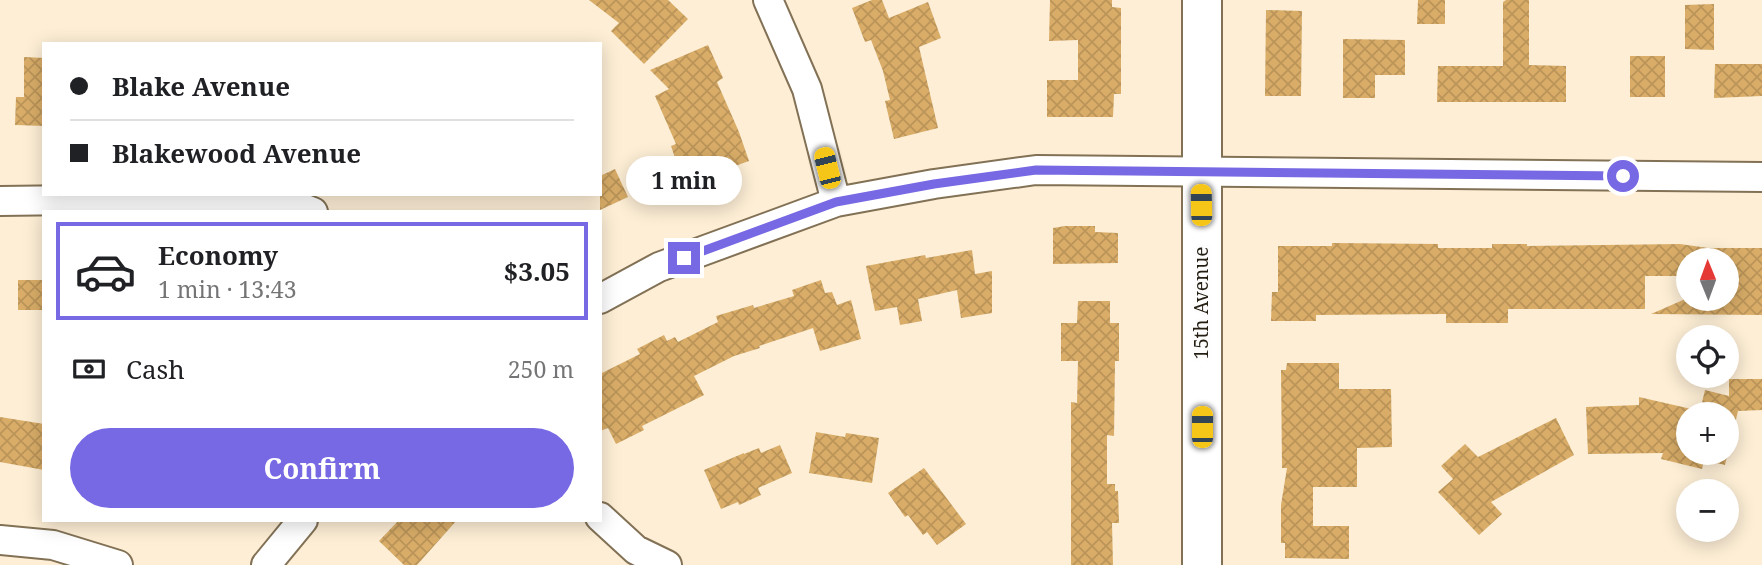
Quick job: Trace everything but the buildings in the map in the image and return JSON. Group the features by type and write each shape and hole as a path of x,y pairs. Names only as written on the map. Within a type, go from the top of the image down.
{"street":[{"path":"768,0 807,89 836,202"},
{"name":"15th Avenue","path":"1202,0 1202,565"},
{"path":"602,298 659,267 836,202 934,184 1036,170 1762,177"},
{"path":"0,201 228,198 298,206 308,210"},
{"path":"602,519 636,550 667,565"},
{"path":"266,565 301,522"},
{"path":"0,540 53,545 118,565"}],"route":[{"path":"684,258 836,202 934,184 1036,170 1623,176"}]}
